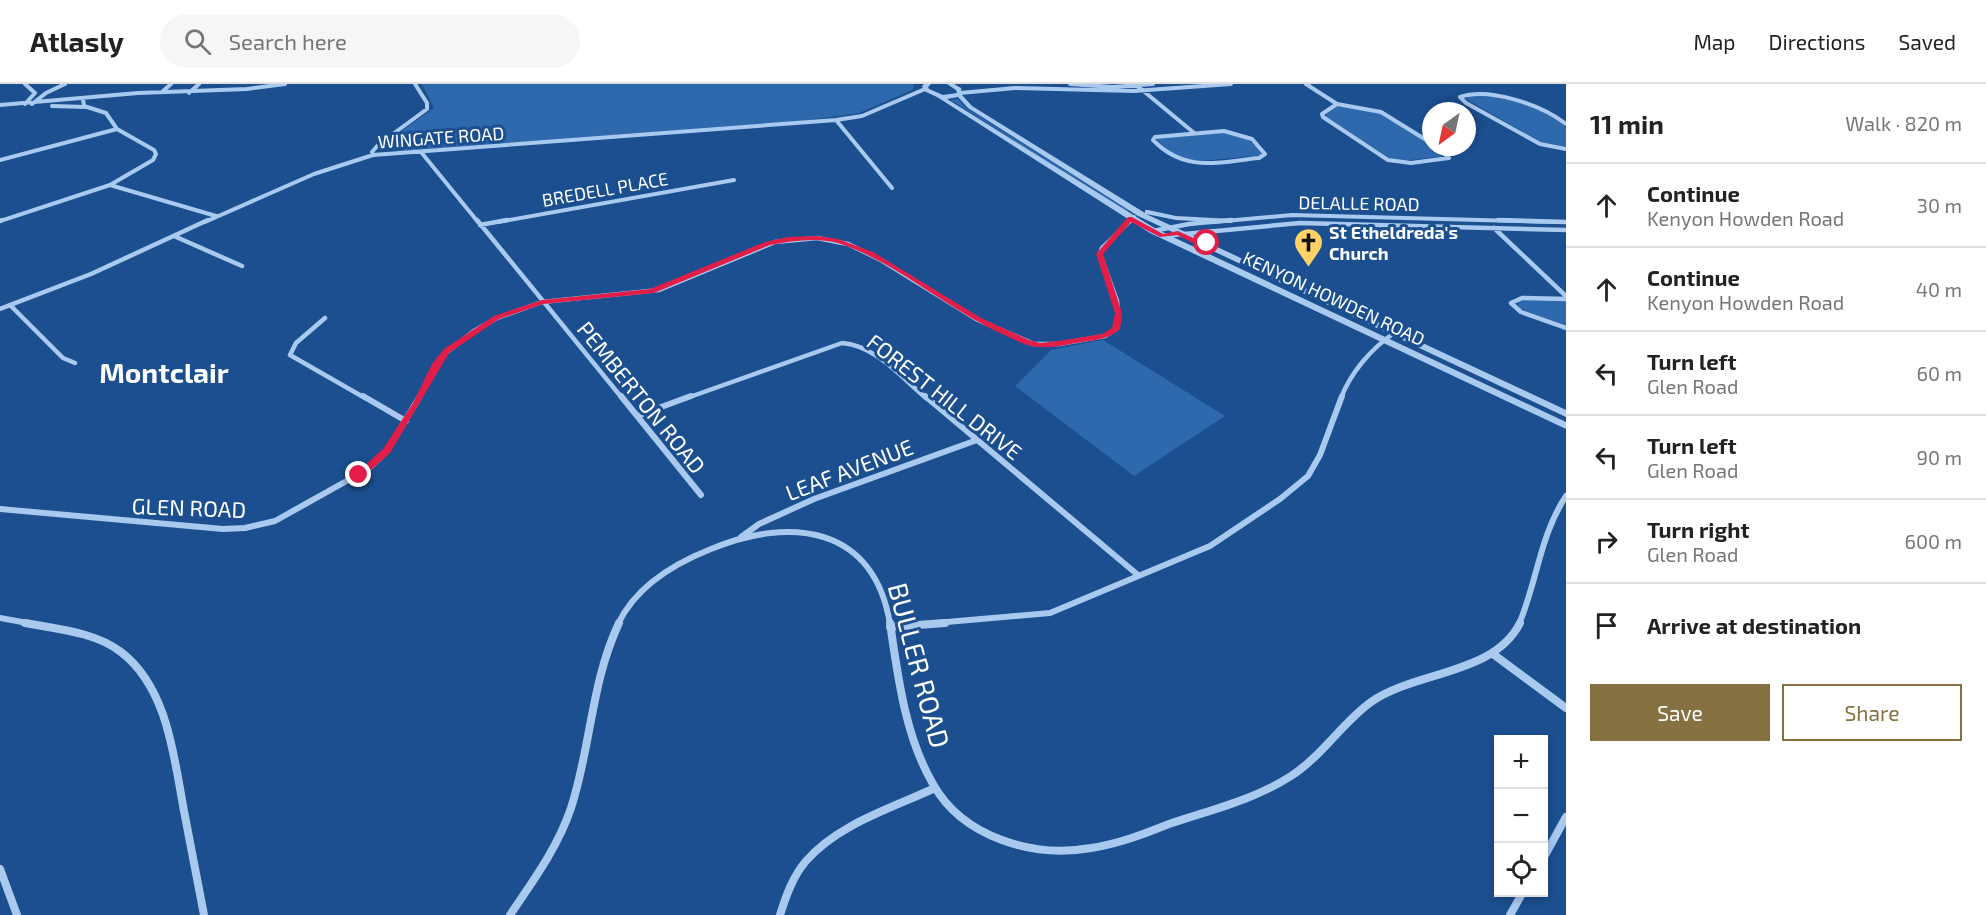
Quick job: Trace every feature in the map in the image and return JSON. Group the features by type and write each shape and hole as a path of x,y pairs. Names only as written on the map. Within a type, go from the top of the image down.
{"street":[{"path":"25,84 35,93 25,104"},
{"path":"32,104 46,93 65,84"},
{"path":"162,92 171,84"},
{"path":"188,93 199,84"},
{"path":"32,104 162,92 188,93 253,89 285,84"},
{"path":"373,155 372,152 378,145 427,109 428,104 415,84"},
{"path":"918,84 926,87"},
{"name":"KENYON HOWDEN ROAD","path":"950,84 970,107 1141,214 1211,249 1566,414"},
{"path":"1070,84 1102,87 1154,84"},
{"path":"936,95 960,94 990,87 1021,85 1099,92 1231,84"},
{"path":"1306,84 1337,104 1381,112 1422,137"},
{"path":"1136,85 1193,132 1224,130 1241,134 1263,149 1265,155 1258,158 1186,163 1171,158 1153,140 1161,135 1193,132"},
{"name":"WINGATE ROAD","path":"0,309 77,282 275,189 349,161 373,155 837,120 862,116 926,87"},
{"name":"KENYON HOWDEN ROAD","path":"926,87 1130,218 1162,236 1566,426"},
{"path":"1566,124 1558,118 1493,95 1468,94 1460,97 1466,103 1540,144 1566,149"},
{"name":"WINGATE ROAD","path":"909,96 936,95"},
{"path":"0,221 110,185 146,165 156,154 150,146 117,129 106,113 82,105 83,99"},
{"path":"1337,104 1324,111 1323,117 1388,160 1404,163 1449,158 1447,156"},
{"path":"0,105 87,107"},
{"path":"1558,118 1566,116"},
{"path":"837,120 892,188"},
{"path":"0,160 117,129"},
{"name":"PEMBERTON ROAD","path":"421,152 701,495"},
{"name":"BREDELL PLACE","path":"480,225 734,180"},
{"path":"110,185 216,216"},
{"path":"1125,204 1150,213 1176,218 1229,221"},
{"path":"1130,218 1150,213"},
{"name":"DELALLE ROAD","path":"1153,231 1292,215 1566,222"},
{"name":"GLEN ROAD","path":"0,509 223,529 262,525 292,513 368,469 387,451 406,421 436,364 446,351 497,318 542,302 652,292 768,244 788,239 817,238 838,241 870,254 978,320 1027,342 1040,345 1059,344 1105,336 1116,329 1119,313 1100,254 1130,218"},
{"path":"1485,220 1566,298"},
{"name":"DELALLE ROAD","path":"1162,236 1300,223 1566,230"},
{"path":"1210,231 1206,240 1211,249"},
{"path":"174,236 242,266"},
{"path":"1566,298 1522,298 1511,303 1521,312 1566,328"},
{"path":"11,306 63,358 75,363"},
{"path":"325,318 296,343 290,354 323,376 406,421"},
{"path":"890,627 1013,618 1050,612 1080,602 1138,575 1210,546 1299,485 1314,468 1346,385 1353,373 1384,340 1394,333"},
{"name":"FOREST HILL DRIVE","path":"637,416 835,344 845,343 861,347 977,440 1138,575"},
{"name":"LEAF AVENUE","path":"738,540 759,524 814,499 977,440"},
{"name":"BULLER ROAD","path":"510,915 545,863 570,810 605,658 622,616 638,594 670,568 710,549 738,540 773,534 810,533 832,539 862,559 882,590 906,715 920,758 935,788 962,819 981,831 1008,843 1061,853 1110,845 1270,788 1309,761 1363,708 1381,696 1398,687 1493,654 1508,641 1520,622 1554,517 1566,496"},
{"path":"0,618 94,638 110,644 125,655 146,681 162,714 171,740 204,915"},
{"path":"1493,654 1566,708"},
{"path":"780,915 794,879 806,860 820,847 839,835 935,788"},
{"path":"1548,850 1566,817"},
{"path":"0,868 17,915"},
{"path":"1510,915 1520,897"}],"shaded area":[{"path":"422,84 912,84 914,86 912,90 859,113 802,121 399,151 384,148 386,142 434,108"},
{"path":"1486,95 1507,99 1549,115 1566,127 1566,147 1540,142 1476,105 1476,102 1466,99 1468,96"},
{"path":"958,99 966,108 1128,210 1124,211 951,100"},
{"path":"1337,106 1380,113 1422,139 1422,156 1444,156 1393,160 1325,116"},
{"path":"1227,131 1242,135 1262,151 1261,155 1191,162 1178,159 1157,140 1158,137"},
{"path":"1523,299 1566,301 1566,325 1519,307 1518,302"},
{"path":"1103,340 1225,416 1134,476 1015,386 1051,350"}],"place":[{"name":"St Etheldreda's Church","path":"1308,268"}],"district":[{"name":"Montclair","path":"164,372"}],"route":[{"path":"359,475 387,451 417,403 436,364 446,351 474,330 497,318 542,302 652,292 768,244 788,239 830,239 848,244 881,260 978,320 1027,342 1040,345 1059,344 1105,336 1116,329 1119,313 1100,254 1102,248 1130,218 1162,236 1178,233 1211,249 1207,243"}]}
